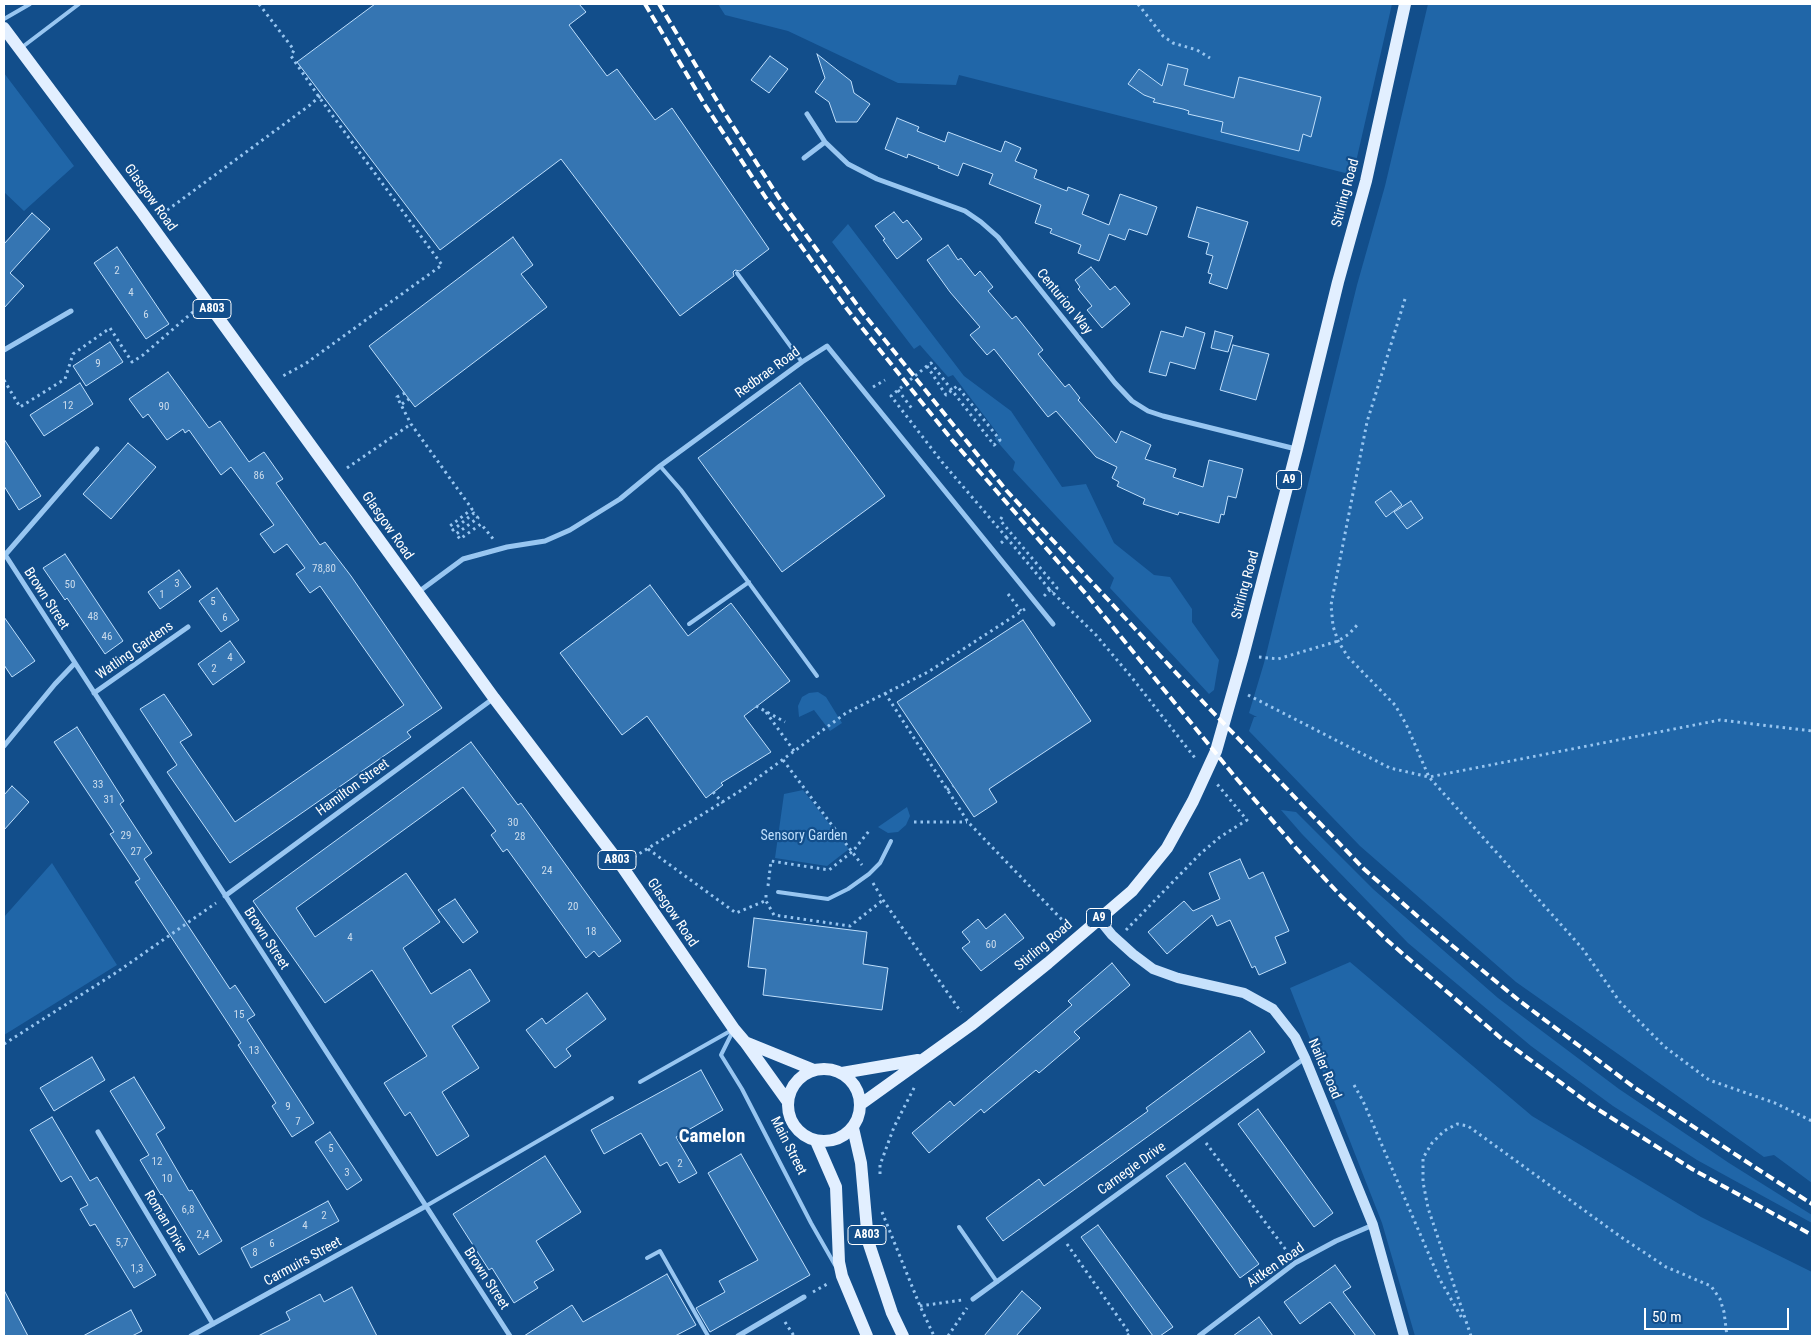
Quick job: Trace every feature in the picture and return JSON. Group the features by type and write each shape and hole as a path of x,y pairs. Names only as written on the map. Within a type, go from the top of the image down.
{"main road":[{"name":"Stirling Road","path":"861,1104 921,1059 971,1025 1048,963 1132,890 1167,848 1193,801 1216,751 1243,656 1338,282 1366,182 1406,4"},
{"name":"Glasgow Road","path":"4,28 268,385 417,594 621,865 734,1029 788,1102"},
{"name":"Glasgow Road","path":"745,1042 814,1070"},
{"name":"Stirling Road","path":"842,1074 921,1059"},
{"path":"828,1069 842,1074 851,1081 858,1092 861,1104 859,1116 853,1128 836,1140 826,1142 806,1137 798,1131 788,1112 790,1091 804,1074 814,1070 828,1069"},
{"name":"A803","path":"853,1128 861,1163 868,1241 892,1313 903,1336"},
{"name":"Main Street","path":"816,1141 836,1187 839,1262 842,1276 867,1336"}],"street":[{"name":"Centurion Way","path":"807,114 825,142 848,164 877,179 946,202 965,211 998,237 1115,383 1132,401 1148,411 1163,416 1297,449"},
{"path":"804,158 825,142"},
{"path":"4,350 71,310"},
{"name":"Redbrae Road","path":"417,594 463,559 500,549 545,541 570,530 620,499 660,466 802,362 827,346 1053,624"},
{"path":"4,554 97,449"},
{"name":"Brown Street","path":"4,554 510,1336"},
{"name":"Watling Gardens","path":"94,693 188,627"},
{"path":"4,746 55,684 75,663"},
{"name":"Hamilton Street","path":"225,896 494,698"},
{"name":"Nailer Road","path":"1099,918 1118,940 1153,969 1178,978 1244,993 1273,1009 1295,1038 1305,1058 1373,1225 1404,1336"},
{"name":"Carnegie Drive","path":"973,1299 1305,1058"},
{"name":"Roman Drive","path":"98,1132 213,1324"},
{"name":"Carmuirs Street","path":"191,1336 426,1206"},
{"name":"Aitken Road","path":"1199,1336 1295,1263 1336,1241 1373,1225"},
{"path":"738,1336 804,1298"}],"lane":[{"path":"4,19 30,4"},
{"path":"20,49 79,4"},
{"path":"737,273 802,362"},
{"path":"660,466 681,490 817,676"},
{"path":"689,624 749,582"},
{"path":"778,892 828,899 848,889 880,863 891,841"},
{"path":"640,1082 734,1029"},
{"name":"Main Street","path":"734,1029 721,1055 742,1088 810,1223 842,1276"},
{"path":"426,1206 612,1098"},
{"path":"959,1227 997,1282"},
{"path":"647,1258 660,1251 708,1336"}],"path":[{"path":"259,4 294,50 290,56 442,265 305,364 268,385"},
{"path":"1138,4 1162,36 1173,43 1197,50 1210,58"},
{"path":"171,208 319,97 323,96"},
{"path":"1405,299 1367,422 1349,510 1331,605 1333,626 1338,641 1348,657 1395,704 1406,724 1429,777 1582,948 1620,1002 1665,1047 1709,1080 1775,1103 1812,1121"},
{"path":"4,380 20,407 64,379 73,354 110,328 132,362 143,355 206,301"},
{"path":"927,366 946,394 957,386 1000,440 994,445 931,363 927,366 891,396 942,462 994,524 1051,591 1102,642 1195,757"},
{"path":"898,390 913,410"},
{"path":"405,393 397,397 410,424 472,509 450,526 452,530 474,514 478,518 456,534 460,539 482,524 500,549"},
{"path":"402,404 409,400"},
{"path":"334,477 410,424"},
{"path":"621,865 723,803 846,713 928,672 1021,611 1037,604 1057,588 1001,519 994,524"},
{"path":"993,550 1007,538"},
{"path":"1008,594 1021,611"},
{"path":"1243,656 1278,659 1338,641 1349,634 1358,624"},
{"path":"1234,688 1390,768 1429,777 1720,720 1812,731"},
{"path":"885,693 968,822 1078,937"},
{"path":"756,706 785,722"},
{"path":"766,712 794,751"},
{"path":"782,760 853,851 883,900 971,1025"},
{"path":"947,790 953,786"},
{"path":"1118,940 1200,854 1247,820 1223,790"},
{"path":"713,792 723,803"},
{"path":"914,822 968,822"},
{"path":"648,849 736,913 766,901 778,892"},
{"path":"4,1044 116,972 225,896"},
{"path":"880,1175 880,1165 894,1127 915,1085"},
{"path":"1354,1086 1363,1102 1439,1278 1471,1336"},
{"path":"1466,1325 1428,1208 1423,1182 1423,1158 1432,1143 1444,1131 1457,1124 1468,1126 1621,1237 1666,1267 1711,1286 1720,1299 1724,1312 1727,1336"},
{"path":"1200,1134 1295,1263"},
{"path":"879,1204 934,1336"},
{"path":"1060,1236 1130,1334 1126,1336"},
{"path":"804,1298 842,1276"},
{"path":"920,1306 973,1299"},
{"path":"948,1336 973,1299"},
{"path":"786,1323 794,1336"}],"green space":[{"path":"718,4 1392,4 1353,175 959,75 956,85 898,83 788,31 725,15"},
{"path":"1428,4 1812,4 1812,1183 1774,1155 1764,1157 1516,982 1360,846 1249,731 1254,717 1257,717 1249,713 1264,663 1357,285 1385,186"},
{"path":"4,73 74,166 24,211 4,192"},
{"path":"848,224 964,376 1011,411 1062,487 1086,484 1114,543 1154,575 1170,577 1192,609 1192,622 1219,660 1214,690 1209,694 1110,588 1114,578 1013,470 1015,462 995,439 998,434 953,375 948,377 920,345 914,349 832,242"},
{"path":"818,692 826,697 842,723 830,731 814,710 799,717 798,706 802,697 809,693"},
{"name":"Sensory Garden","path":"803,790 849,849 827,866 775,858 784,794"},
{"path":"907,807 910,816 906,825 898,832 888,833 878,827"},
{"path":"1281,810 1296,812 1373,889 1498,998 1619,1089 1729,1163 1812,1215 1812,1223 1697,1160 1613,1106 1531,1046 1408,943"},
{"path":"52,863 117,965 4,1035 4,917"},
{"path":"1350,962 1532,1116 1701,1217 1812,1272 1812,1336 1415,1336 1382,1223 1290,988"}],"building":[{"path":"375,4 579,4 586,12 569,25 607,76 617,69 655,120 672,108 769,249 740,271 735,270 733,272 734,276 680,316 561,159 440,250 297,62"},
{"path":"817,54 851,81 854,93 870,104 857,122 836,122 829,102 815,92 825,78"},
{"path":"770,56 788,69 769,93 751,80"},
{"path":"1168,64 1188,69 1184,85 1234,98 1239,77 1321,97 1311,137 1303,134 1299,151 1221,132 1223,122 1188,114 1189,111 1153,102 1155,99 1144,95 1128,84 1139,69 1162,86"},
{"path":"897,118 919,127 917,131 945,142 948,132 1001,152 1005,141 1021,148 1015,161 1037,170 1034,178 1067,191 1068,187 1089,195 1082,214 1109,225 1120,194 1157,207 1147,235 1129,229 1125,240 1109,234 1099,261 1078,253 1081,245 1050,233 1052,229 1035,223 1041,205 989,184 993,174 963,163 958,176 938,168 939,166 908,154 907,158 885,149"},
{"path":"1197,207 1248,222 1227,289 1209,283 1212,274 1208,273 1213,256 1206,254 1209,243 1188,237"},
{"path":"894,212 903,223 907,220 922,239 897,259 875,226"},
{"path":"32,213 50,229 10,273 24,286 4,308 4,244"},
{"path":"513,237 533,265 521,274 547,307 415,407 369,346"},
{"path":"948,245 958,260 961,258 975,276 980,271 993,287 988,291 1012,319 1016,316 1043,350 1038,354 1065,387 1069,384 1080,398 1078,400 1116,443 1121,431 1151,445 1145,459 1176,469 1173,477 1203,487 1209,460 1243,469 1236,498 1228,496 1224,515 1221,514 1219,523 1179,512 1178,515 1143,504 1145,499 1117,486 1119,482 1112,478 1117,467 1096,457 1056,411 1048,417 994,349 987,355 970,335 980,327 950,292 927,260"},
{"path":"117,247 169,324 146,339 94,263"},
{"path":"1091,267 1110,290 1115,286 1130,304 1102,328 1087,310 1092,306 1078,289 1080,287 1075,280"},
{"path":"1186,327 1205,333 1195,369 1170,362 1166,376 1149,372 1161,331 1183,337"},
{"path":"1215,331 1233,336 1228,352 1211,348"},
{"path":"110,342 123,362 86,386 73,366"},
{"path":"1233,345 1269,354 1256,400 1220,390"},
{"path":"168,372 209,428 220,421 249,462 264,452 283,479 276,483 320,545 325,542 351,576 442,708 407,732 411,737 230,863 167,772 177,765 140,709 164,694 192,735 180,742 235,822 404,705 320,586 310,593 296,574 305,568 287,544 274,553 260,534 274,525 231,467 221,475 189,430 185,433 183,429 167,440 148,414 143,418 129,399"},
{"path":"80,383 93,404 44,436 30,415"},
{"path":"800,383 885,496 782,572 698,458"},
{"path":"4,439 41,496 19,510 4,486"},
{"path":"128,443 156,467 111,519 83,494"},
{"path":"1391,491 1402,505 1386,517 1375,502"},
{"path":"1411,501 1423,518 1407,529 1394,512"},
{"path":"65,554 123,641 105,654 67,598 65,600 43,568"},
{"path":"179,570 191,587 160,609 148,592"},
{"path":"650,585 688,636 731,603 790,681 744,716 771,752 721,783 723,785 706,798 647,716 622,735 560,653"},
{"path":"217,588 239,620 221,632 199,601"},
{"path":"4,617 35,661 12,677 4,665"},
{"path":"1023,620 1091,721 989,789 997,802 974,817 897,702"},
{"path":"230,641 245,662 213,685 198,664"},
{"path":"77,727 124,801 120,804 152,853 144,859 230,989 235,985 255,1015 247,1020 314,1123 292,1137 272,1106 276,1103 238,1045 241,1043 135,882 140,879 110,834 114,832 54,742"},
{"path":"471,742 518,805 521,803 621,941 599,957 594,951 586,958 507,849 503,852 491,835 496,831 463,787 296,908 315,937 406,873 440,922 403,948 431,994 470,969 490,1001 452,1026 479,1068 442,1092 469,1136 437,1156 410,1112 405,1116 384,1083 427,1056 372,970 325,1003 253,901"},
{"path":"12,786 29,802 4,830 4,795"},
{"path":"1240,859 1249,879 1263,872 1289,931 1275,937 1286,963 1259,975 1255,966 1252,968 1230,920 1217,926 1212,915 1167,954 1148,932 1184,901 1193,911 1220,899 1209,873"},
{"path":"455,899 478,932 463,943 438,910"},
{"path":"1005,914 1024,938 981,971 962,948 970,942 962,932 978,919 986,929"},
{"path":"754,918 867,932 863,964 888,968 882,1010 763,995 766,969 748,967"},
{"path":"1112,963 1130,985 1074,1032 1080,1038 1039,1073 1036,1070 984,1113 981,1109 929,1153 912,1133 950,1101 954,1106 1072,1005 1068,1001"},
{"path":"587,993 606,1019 566,1049 571,1056 555,1068 526,1030 542,1018 546,1024"},
{"path":"1250,1031 1265,1052 1003,1241 986,1218 1039,1179 1044,1186 1148,1111 1146,1108"},
{"path":"92,1057 105,1080 54,1111 40,1088"},
{"path":"701,1070 723,1110 676,1137 697,1173 679,1183 667,1162 660,1166 641,1133 604,1154 591,1130"},
{"path":"134,1077 165,1128 156,1134 189,1191 192,1190 222,1241 199,1255 140,1160 149,1155 110,1091"},
{"path":"1258,1109 1333,1213 1314,1227 1238,1124"},
{"path":"52,1117 90,1181 97,1177 156,1275 134,1288 95,1224 90,1226 80,1209 88,1205 71,1176 61,1182 30,1130"},
{"path":"330,1132 362,1180 347,1190 315,1142"},
{"path":"741,1154 810,1275 710,1332 696,1308 725,1292 719,1281 758,1260 708,1173"},
{"path":"545,1156 581,1212 536,1241 554,1270 534,1282 538,1288 514,1303 492,1268 489,1270 453,1214"},
{"path":"1185,1163 1259,1264 1240,1278 1166,1176"},
{"path":"328,1201 339,1221 251,1268 241,1248"},
{"path":"1098,1225 1173,1327 1160,1336 1153,1336 1081,1237"},
{"path":"1335,1265 1351,1287 1343,1292 1376,1336 1356,1336 1330,1302 1300,1324 1284,1302"},
{"path":"667,1274 696,1325 675,1336 524,1336 572,1305 583,1322"},
{"path":"352,1287 377,1336 258,1336 290,1320 286,1312 320,1294 324,1302"},
{"path":"4,1290 28,1336 4,1336"},
{"path":"1022,1291 1041,1308 1016,1336 984,1336"},
{"path":"131,1310 142,1331 132,1336 83,1336"},
{"path":"1259,1317 1273,1336 1233,1336"}],"railway":[{"path":"645,4 705,105 766,198 847,309 952,440 1086,594 1236,778 1296,848 1341,896 1388,941 1502,1039 1591,1105 1692,1169 1812,1235"},
{"path":"659,4 722,109 779,198 863,313 1006,490 1206,705 1364,869 1432,929 1521,1002 1635,1088 1812,1204"}],"district":[{"name":"Camelon","path":"712,1137"}]}
